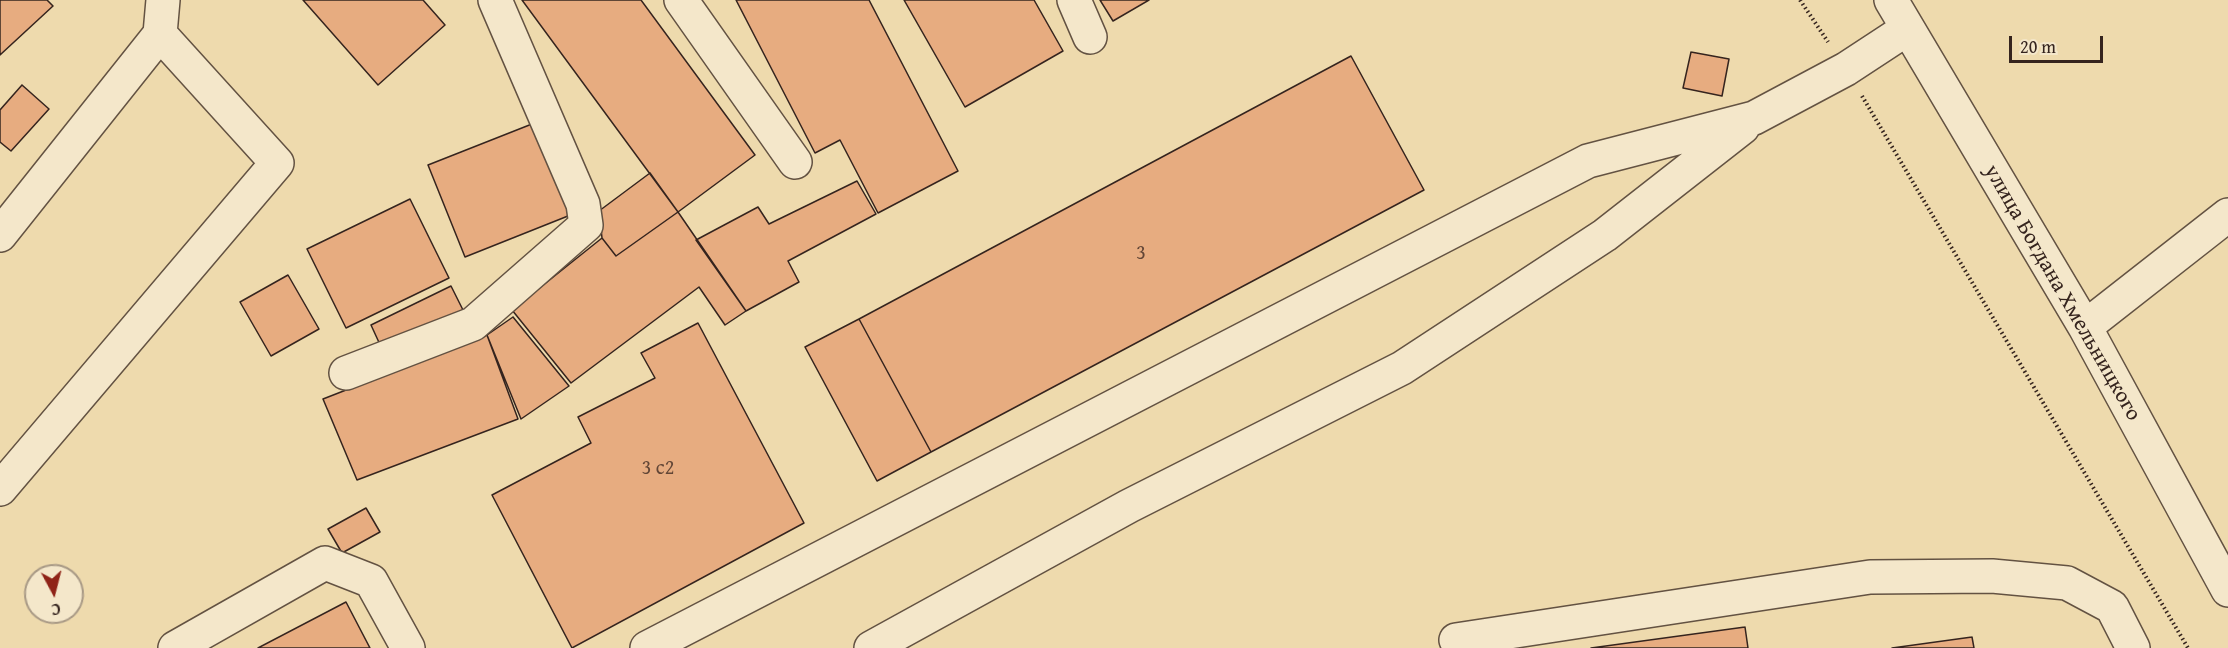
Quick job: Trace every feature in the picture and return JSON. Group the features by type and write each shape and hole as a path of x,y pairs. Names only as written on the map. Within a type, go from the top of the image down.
{"street":[{"path":"0,235 160,34 163,0"},
{"path":"346,373 473,324 586,225 583,204 495,0"},
{"path":"681,0 795,162"},
{"path":"1074,0 1090,37"},
{"name":"улица Богдана Хмельницкого","path":"1891,0 2085,327 2228,590"},
{"path":"871,648 1129,506 1402,368 1605,235 1754,118 1846,69 1907,29"},
{"path":"0,489 277,163 160,34"},
{"path":"647,648 1588,161 1754,118"},
{"path":"2085,327 2228,215"},
{"path":"175,648 325,563 371,581 408,648"},
{"path":"1456,640 1870,577 1992,576 2067,582 2112,607 2133,648"}],"path":[{"path":"1800,0 1846,69 2188,648"}],"building":[{"path":"0,0 47,0 53,6 0,55"},
{"path":"303,0 423,0 445,25 378,85"},
{"path":"522,0 641,0 755,155 678,212"},
{"path":"736,0 869,0 958,171 878,213 840,140 815,153"},
{"path":"904,0 1034,0 1063,51 965,107"},
{"path":"1100,0 1149,0 1113,21"},
{"path":"1691,52 1729,59 1722,96 1683,88"},
{"path":"1351,56 1424,190 931,452 859,319"},
{"path":"22,85 49,109 11,151 0,142 0,110"},
{"path":"537,122 573,214 465,257 428,165"},
{"path":"650,173 678,212 616,256 602,238 599,211"},
{"path":"857,181 876,214 788,261 799,282 746,311 696,240 758,207 769,224"},
{"path":"410,199 449,278 346,328 307,249"},
{"path":"678,212 746,311 725,325 699,287 571,383 512,310 602,238 616,256"},
{"path":"288,275 319,329 271,356 240,302"},
{"path":"451,286 463,310 382,349 371,325"},
{"path":"513,317 569,386 521,419 487,335"},
{"path":"859,319 931,452 877,481 805,347"},
{"path":"698,323 804,523 572,648 492,495 591,443 578,417 655,378 641,353"},
{"path":"487,335 518,419 357,480 323,399"},
{"path":"366,508 380,532 342,553 328,529"},
{"path":"346,602 370,648 258,648"},
{"path":"1745,627 1748,648 1591,648"},
{"path":"1972,637 1974,648 1892,648"}]}
